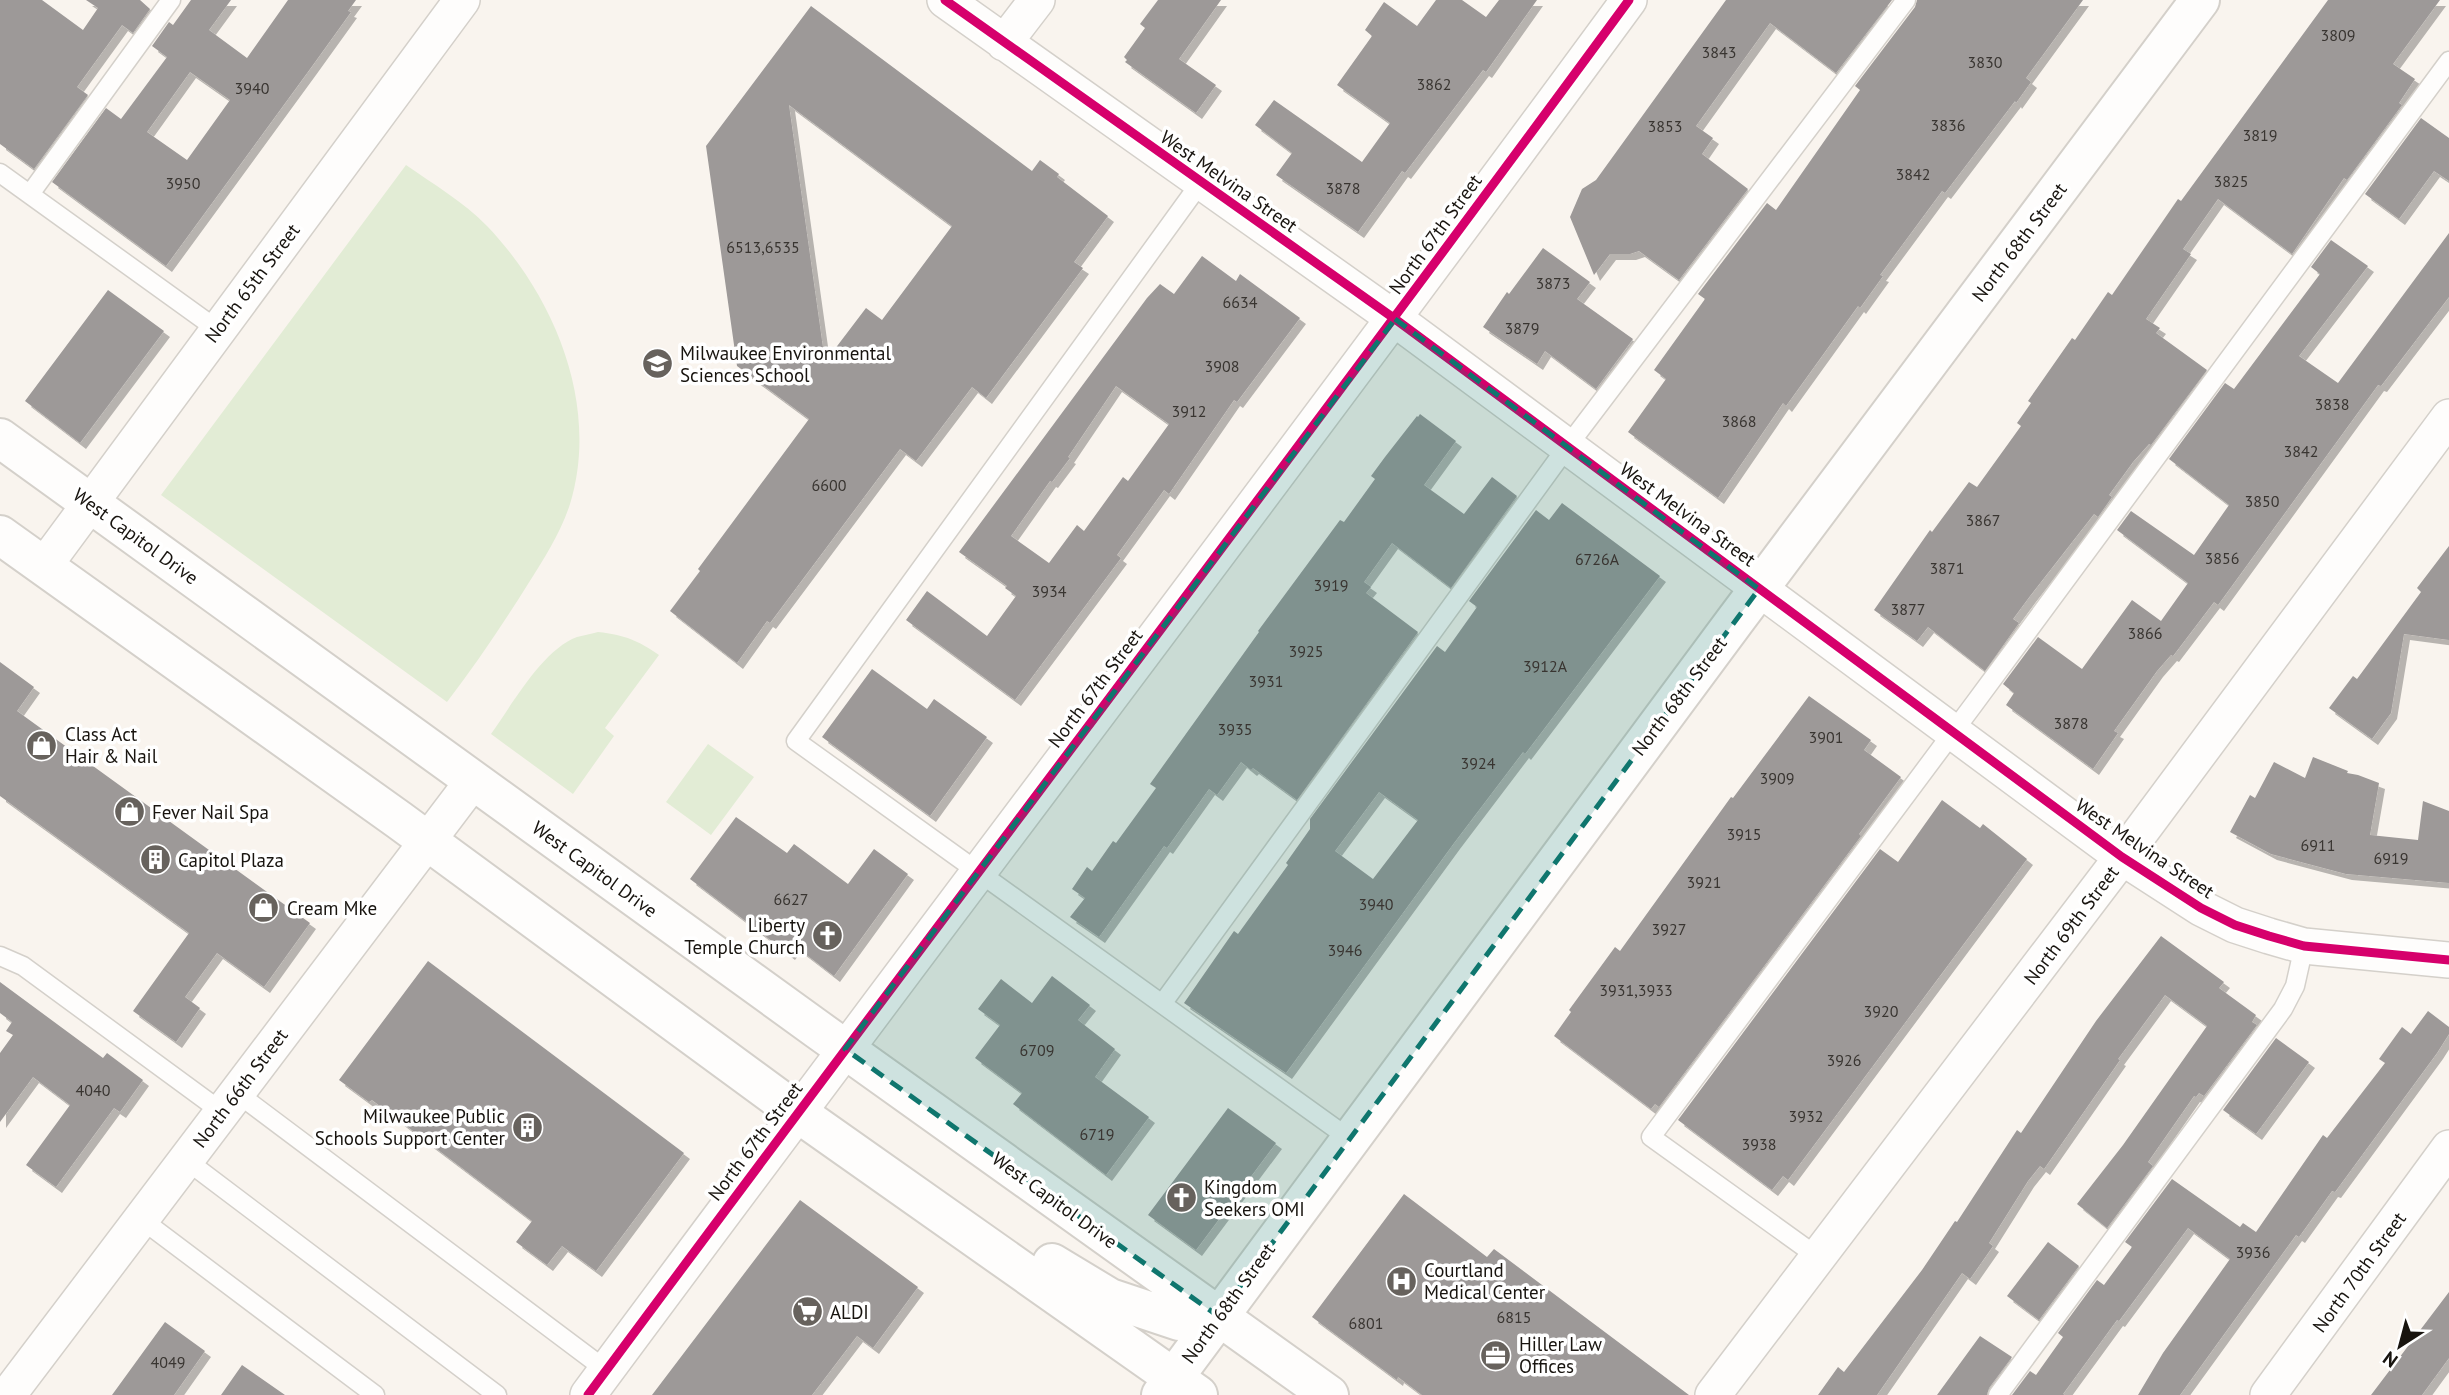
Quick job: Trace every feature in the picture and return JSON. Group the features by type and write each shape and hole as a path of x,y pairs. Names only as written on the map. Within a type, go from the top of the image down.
{"main road":[{"name":"North 68th Street","path":"1178,1389 1218,1316 2200,0"},
{"name":"West Capitol Drive","path":"0,438 1329,1395"},
{"path":"0,535 428,841 798,1113 991,1249 1178,1389 1229,1395"},
{"path":"991,1249 1035,1253 1110,1298 1179,1321 1218,1316"}],"street":[{"name":"North 65th Street","path":"44,566 462,0"},
{"name":"West Melvina Street","path":"945,0 1395,319 2122,857 2201,908 2235,925 2304,946 2449,960"},
{"path":"1004,43 1037,0"},
{"name":"North 67th Street","path":"597,1383 1395,319 1629,0"},
{"name":"North 69th Street","path":"1713,1395 2122,857 2449,417"},
{"name":"North 66th Street","path":"8,1395 473,781"},
{"name":"North 70th Street","path":"2268,1395 2449,1148"}],"lane":[{"path":"30,194 171,0"},
{"path":"1162,1004 1567,447 1906,0"},
{"path":"1818,1257 1651,1137 2449,61"},
{"path":"0,173 218,330"},
{"path":"1201,182 796,741 1350,1139"},
{"path":"1998,1395 2283,1009 2295,986 2304,946"},
{"path":"0,956 23,966 229,1103 597,1383"},
{"path":"186,1160 497,1395"},
{"path":"141,1219 375,1395"}],"highlighted area":[{"path":"1395,319 1759,589 1218,1316 845,1049"}],"green space":[{"path":"406,165 478,217 511,254 533,286 551,319 565,355 575,392 579,429 578,467 570,504 557,535 509,614 447,702 161,495"},
{"path":"598,632 630,639 659,655 605,728 614,736 573,794 491,734 529,680 552,654 577,637"},
{"path":"708,744 754,777 711,835 666,802"}],"building":[{"path":"0,0 42,0 83,30 98,8 86,0 140,0 150,9 133,33 122,25 77,87 88,95 34,169 0,144"},
{"path":"191,0 231,0 209,30 247,58 288,0 356,0 348,11 351,12 166,266 52,182 106,108 121,119 167,57 152,46 169,22 173,25","holes":["190,72 230,100 187,160 147,132"]},
{"path":"1158,0 1221,0 1179,59 1216,85 1196,113 1125,62 1127,60 1124,57 1145,28 1140,24"},
{"path":"1436,0 1462,0 1486,17 1499,0 1537,0 1486,72 1483,70 1405,173 1402,171 1358,232 1276,175 1292,153 1255,125 1274,100 1362,162 1390,123 1337,85 1372,36 1365,30 1384,2 1417,26"},
{"path":"1726,0 1892,0 1836,73 1770,23 1696,126 1713,138 1702,154 1748,189 1679,280 1639,251 1610,254 1594,275 1570,217 1582,189 1596,180"},
{"path":"1917,0 2083,0 2026,78 2031,82 2016,103 2015,101 1945,193 1942,191 1880,275 1883,276 1860,308 1858,306 1786,406 1783,403 1718,498 1628,432 1666,379 1654,370 1705,299 1698,294 1767,203 1776,210 1860,90 1855,86 1915,7"},
{"path":"2328,0 2440,0 2393,64 2415,79 2399,103 2402,105 2347,180 2344,178 2292,254 2218,199 2183,249 2191,254 2146,319 2160,328 2156,333 2207,370 2151,445 2149,444 2133,462 2109,495 2112,497 2098,517 2094,514 2013,619 2019,623 1985,671 1928,627 1917,641 1874,610 1930,530 1932,532 1969,482 1977,487 2021,426 2017,423 2031,403 2028,401 2072,338 2075,340 2108,292 2112,295 2178,199 2181,201"},
{"path":"811,6 1032,171 1040,160 1059,174 1057,177 1108,216 1074,262 1083,268 986,398 972,387 916,461 900,449 737,663 670,611 809,419 737,366 706,146","holes":["789,105 952,226 882,320 866,308 825,362"]},
{"path":"2421,118 2449,138 2449,181 2434,171 2399,219 2365,194"},
{"path":"2449,233 2449,297 2381,386 2378,385 2218,605 2214,602 2173,656 2157,671 2114,731 2118,733 2093,769 2006,705 2014,693 2003,684 2038,637 2082,669 2132,600 2161,621 2188,583 2117,530 2131,511 2194,555 2229,505 2169,459 2225,383 2234,389 2320,274 2311,267 2331,240 2368,266 2299,356 2338,383"},
{"path":"1543,248 1590,282 1577,299 1633,339 1596,389 1545,351 1537,364 1483,327"},
{"path":"1202,256 1236,281 1240,274 1300,318 1237,402 1234,400 1169,494 1164,490 1117,555 1121,558 1015,700 906,620 927,591 987,636 1016,596 1005,588 1007,586 959,552 1147,298 1160,284 1174,294","holes":["1116,386 1169,424 1128,481 1123,477 1084,531 1077,525 1049,563 1011,536 1070,458 1068,457"]},
{"path":"108,290 164,331 80,443 25,401"},
{"path":"1420,414 1456,441 1424,485 1464,514 1492,477 1517,496 1451,588 1392,543 1364,582 1371,587 1366,593 1418,632 1297,800 1241,762 1217,795 1209,789 1167,848 1164,846 1099,937 1070,917 1085,898 1072,889 1087,867 1092,871 1113,841 1116,843 1156,788 1150,784 1258,631 1340,520 1344,522 1375,479 1371,476"},
{"path":"1562,503 1660,576 1454,843 1286,1073 1184,1003 1234,931 1238,934 1288,865 1286,863 1310,829 1310,819 1437,646 1445,652 1477,607 1469,601 1536,510 1549,520","holes":["1379,792 1418,820 1373,879 1335,851"]},
{"path":"2449,546 2449,640 2404,634 2391,713 2372,739 2329,708 2353,676 2357,679 2421,592 2417,588"},
{"name":"Capitol Plaza","path":"0,662 34,687 17,711 310,923 264,987 217,953 185,997 200,1008 176,1042 133,1011 189,933 0,796"},
{"path":"872,669 927,709 934,699 987,737 930,816 822,737"},
{"path":"1809,696 1871,740 1864,750 1901,777 1859,834 1861,836 1659,1107 1655,1104 1651,1109 1554,1036 1571,1012 1569,1010 1615,947 1620,951 1731,797 1733,798"},
{"path":"2313,757 2348,771 2347,773 2379,783 2370,835 2418,840 2423,801 2449,811 2449,883 2346,874 2271,854 2230,832 2250,795 2255,798 2274,762 2305,778"},
{"path":"1942,800 1980,828 1983,824 2027,859 1788,1180 1783,1176 1772,1190 1678,1120 1880,849 1898,862"},
{"path":"736,817 787,853 794,844 848,884 874,849 908,874 834,976 795,946 789,954 690,879"},
{"path":"2161,936 2224,982 2219,988 2256,1015 2252,1022 2257,1025 2204,1096 2199,1093 2194,1096 2148,1162 2153,1166 2107,1228 2077,1204 2123,1145 2207,1026 2165,995 2044,1169 2040,1166 2028,1181 1989,1243 1993,1246 1970,1279 1962,1273 1877,1395 1818,1395 1838,1367 1844,1372 1922,1270 2017,1130 2021,1133 2096,1021"},
{"name":"Milwaukee Public Schools Support Center","path":"428,961 684,1153 596,1271 562,1246 547,1265 516,1242 532,1221 372,1100 369,1102 339,1080"},
{"path":"1052,976 1090,1005 1078,1020 1115,1049 1095,1077 1149,1117 1106,1175 1013,1104 1022,1093 975,1058 1000,1025 978,1009 1001,979 1032,1003"},
{"path":"0,982 103,1058 107,1053 143,1080 120,1112 114,1108 56,1187 26,1165 70,1105 33,1077 0,1122 0,1053 13,1035 6,1031 12,1022 0,1013"},
{"path":"2428,1011 2449,1027 2449,1034 2437,1053 2335,1192 2332,1191 2299,1237 2296,1235 2180,1395 2138,1395 2163,1353 2230,1259 2188,1228 2119,1321 2117,1320 2063,1394 2065,1395 2012,1395 2030,1371 2036,1375 2063,1337 2058,1333 2097,1280 2104,1285 2132,1247 2125,1242 2172,1179 2240,1227 2243,1223 2256,1232 2323,1135 2327,1138 2385,1063 2379,1059 2402,1027 2411,1034"},
{"path":"2276,1038 2309,1062 2256,1134 2223,1110"},
{"path":"1228,1108 1276,1143 1196,1250 1148,1215"},
{"path":"1404,1194 1487,1257 1494,1249 1689,1395 1422,1395 1398,1377 1397,1380 1312,1317"},
{"name":"ALDI","path":"800,1200 918,1287 873,1348 857,1336 812,1395 652,1395"},
{"path":"2048,1242 2079,1266 2039,1320 2007,1296"},
{"path":"2449,1292 2449,1358 2422,1395 2371,1395"},
{"path":"165,1322 205,1351 174,1395 112,1395"},
{"path":"1980,1336 2012,1357 1989,1388 1987,1395 1937,1395"},
{"path":"242,1365 285,1395 221,1395"}],"cycle path":[{"path":"945,0 1395,319 2122,857 2201,908 2235,925 2304,946 2449,960"},
{"path":"588,1395 1629,0"}],"place":[{"name":"Milwaukee Environmental Sciences School","path":"657,364"},
{"name":"Class Act Hair & Nail","path":"42,745"},
{"name":"Fever Nail Spa","path":"129,812"},
{"name":"Capitol Plaza","path":"155,860"},
{"name":"Cream Mke","path":"264,908"},
{"name":"Liberty Temple Church","path":"828,936"},
{"name":"Milwaukee Public Schools Support Center","path":"528,1127"},
{"name":"Kingdom Seekers OMI","path":"1181,1198"},
{"name":"Courtland Medical Center","path":"1401,1281"},
{"name":"ALDI","path":"807,1312"},
{"name":"Hiller Law Offices","path":"1496,1355"}]}
